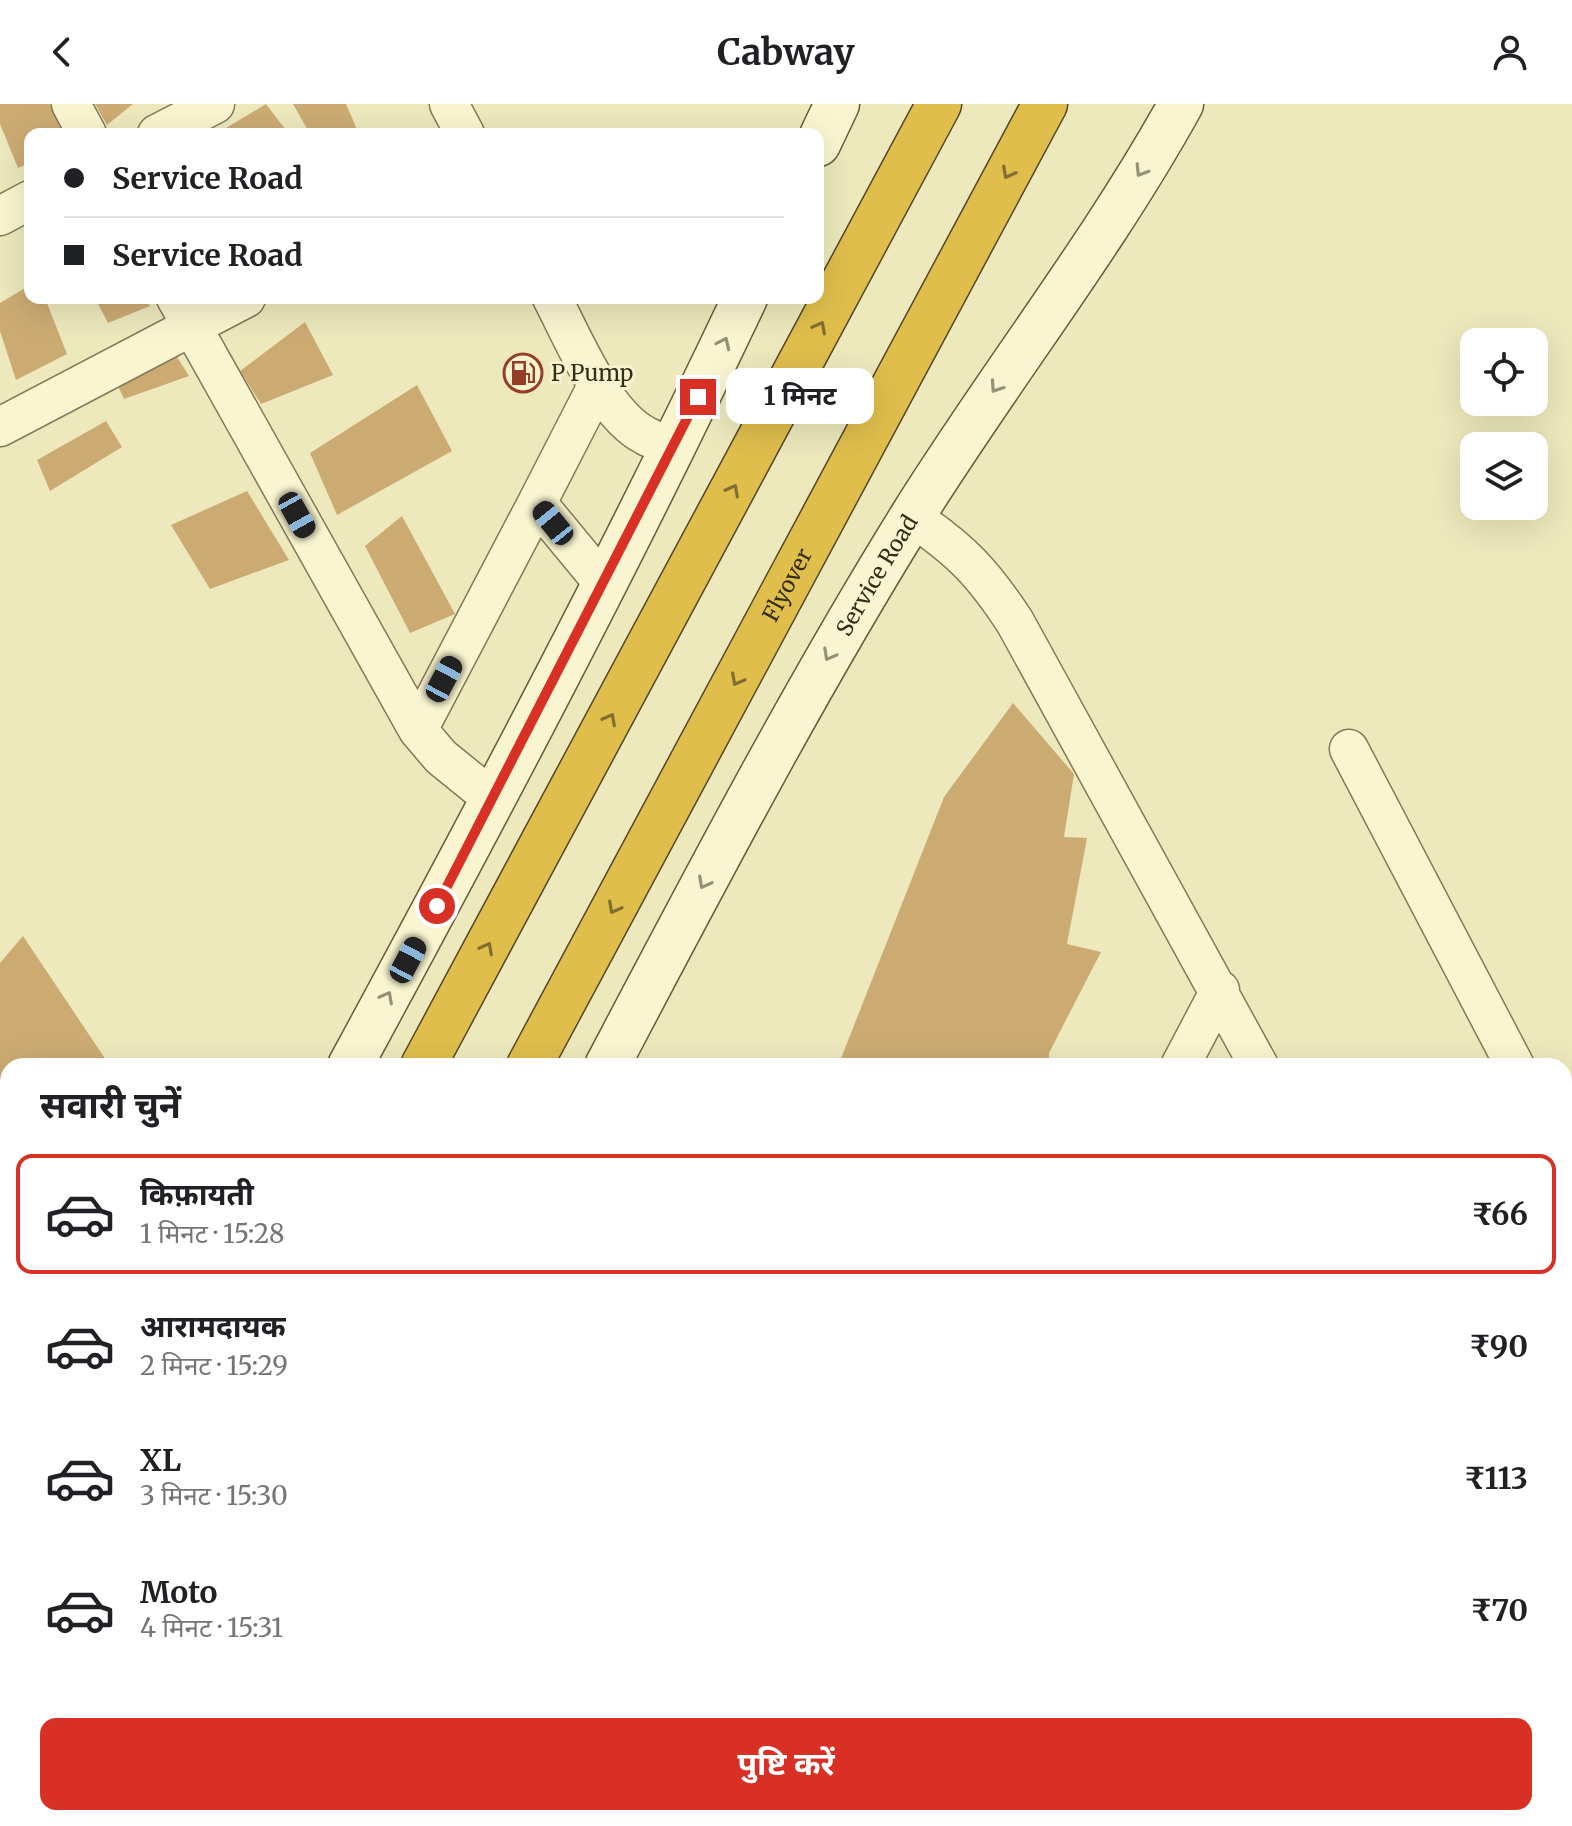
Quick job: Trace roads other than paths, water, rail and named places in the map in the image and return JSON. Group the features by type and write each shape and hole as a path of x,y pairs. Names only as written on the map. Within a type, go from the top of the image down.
{"highway":[{"path":"427,1058 939,104"},
{"name":"Flyover","path":"533,1058 1045,104"}],"street":[{"path":"71,104 84,128"},
{"path":"169,128 215,104"},
{"path":"449,104 462,128"},
{"path":"824,131 837,104"},
{"name":"Service Road","path":"611,1058 776,748 912,517 1113,215 1181,104"},
{"path":"0,216 24,203"},
{"path":"0,427 184,312 219,304"},
{"path":"555,304 598,384 643,435 675,447"},
{"path":"354,1058 494,800 675,447 742,304"},
{"path":"184,312 418,730 453,768 494,800"},
{"path":"418,730 598,384"},
{"path":"537,503 604,584"},
{"path":"912,517 957,548 990,584 1015,622 1255,1058"},
{"path":"1349,749 1511,1058"},
{"path":"1184,1058 1220,990"}],"place":[{"name":"P Pump","path":"523,373"}]}
